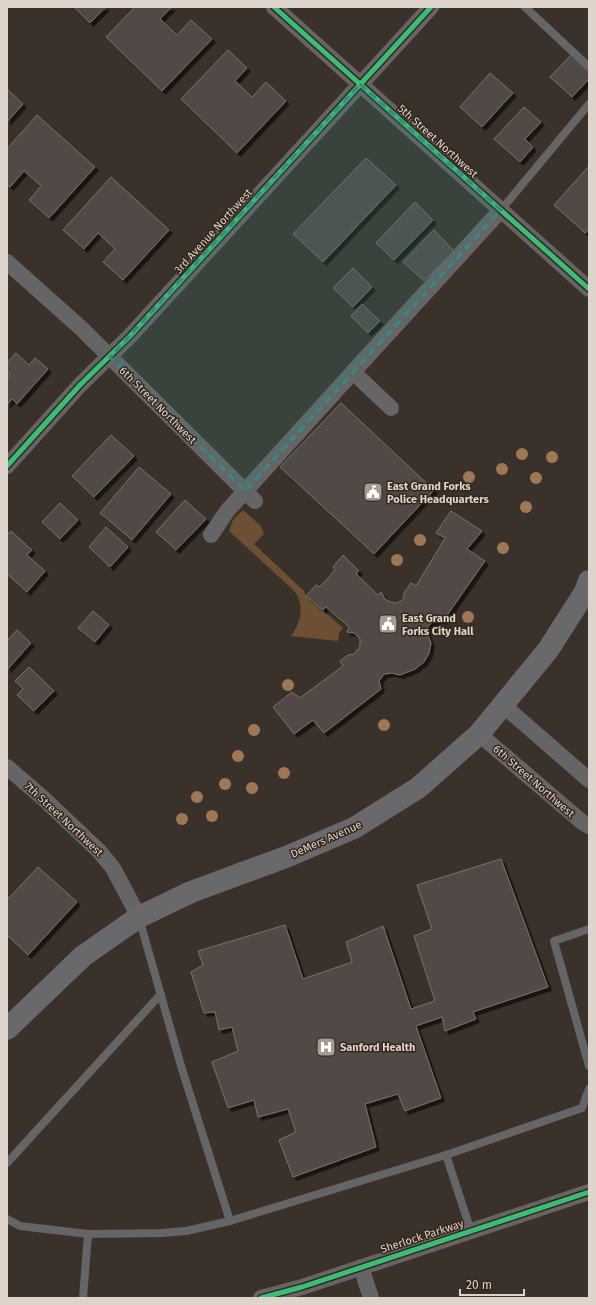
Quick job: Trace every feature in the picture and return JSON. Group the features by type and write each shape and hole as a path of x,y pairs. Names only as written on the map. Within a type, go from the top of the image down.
{"main road":[{"name":"DeMers Avenue","path":"7,1029 83,956 139,917 191,892 286,857 354,828 418,788 479,734 503,705 548,650 585,592 589,581"}],"street":[{"name":"5th Street Northwest","path":"274,7 589,289"},
{"name":"3rd Avenue Northwest","path":"7,466 80,385 137,330 431,7"},
{"path":"211,535 227,511 250,496 353,372 501,210"},
{"name":"6th Street Northwest","path":"7,262 82,329 250,496"},
{"path":"353,372 391,408"},
{"path":"503,705 589,780"},
{"name":"6th Street Northwest","path":"479,734 582,822 589,826"},
{"name":"7th Street Northwest","path":"7,767 44,799 99,851 113,868 139,917"},
{"name":"Sherlock Parkway","path":"261,1298 302,1287 589,1192"},
{"path":"361,1267 372,1298"}],"lane":[{"path":"525,7 589,67"},
{"path":"501,210 589,104"},
{"path":"139,917 181,1066 230,1221"},
{"path":"589,929 554,941 589,1066"},
{"path":"7,1162 161,994"},
{"path":"7,1219 20,1226 88,1234 162,1233 186,1231 230,1221 446,1155 582,1108 589,1089"},
{"path":"446,1155 471,1231"},
{"path":"83,1298 88,1234"}],"highlighted area":[{"path":"360,84 501,210 245,491 110,357"}],"shaded area":[{"path":"243,510 261,526 264,534 254,544 304,591 306,596 343,628 339,633 338,641 291,636 301,613 300,602 295,592 229,531 233,520"}],"building":[{"path":"74,7 106,7 90,23"},
{"path":"135,7 172,7 160,19 177,35 191,20 212,39 162,91 106,37"},
{"path":"228,50 247,68 235,81 252,97 266,82 286,101 237,153 181,99"},
{"path":"572,54 589,70 589,79 572,97 550,77"},
{"path":"490,73 513,93 482,127 460,107"},
{"path":"7,89 23,104 7,122"},
{"path":"524,107 541,122 525,139 533,147 520,162 494,139"},
{"path":"37,115 95,167 49,218 29,200 41,186 24,171 10,187 7,184 7,149"},
{"path":"366,158 396,185 323,262 293,234"},
{"path":"589,166 589,230 585,233 554,205"},
{"path":"111,177 169,230 123,280 103,262 115,249 98,233 84,249 63,230"},
{"path":"415,202 433,220 394,260 376,243"},
{"path":"434,230 454,251 424,281 403,262"},
{"path":"353,268 372,287 353,307 333,288"},
{"path":"362,304 380,321 368,333 351,316"},
{"path":"16,353 29,365 35,358 48,369 17,404 12,399 7,405 7,378 10,375 7,371 7,363"},
{"path":"341,403 434,490 374,554 280,467"},
{"path":"111,435 134,456 94,497 72,476"},
{"path":"139,467 171,494 132,540 100,513"},
{"path":"185,500 206,519 176,550 156,532"},
{"path":"60,503 78,520 60,539 42,522"},
{"name":"East Grand Forks City Hall","path":"451,511 482,531 467,549 485,561 443,621 438,620 428,626 427,633 431,643 429,653 424,662 415,669 400,675 392,673 384,674 379,681 381,689 324,733 313,720 294,734 273,707 292,692 300,698 343,666 340,661 348,655 354,654 360,647 360,639 354,633 347,632 349,627 326,607 323,610 306,596 316,585 320,587 335,570 333,567 343,555 359,571 356,574 378,595 381,592 385,599 390,602 396,603 401,601 404,598 404,593 411,583 416,586 445,538 436,533"},
{"path":"106,527 128,547 110,567 89,547"},
{"path":"11,531 32,550 27,555 45,571 27,592 7,574 7,535"},
{"path":"93,611 109,625 95,642 78,628"},
{"path":"17,630 31,643 7,670 7,641"},
{"path":"29,667 54,691 34,711 17,695 23,689 15,681"},
{"name":"Sanford Health","path":"501,859 548,987 473,1012 476,1019 445,1031 442,1017 416,1026 441,1098 405,1111 398,1094 365,1104 376,1147 293,1177 279,1140 296,1132 288,1109 258,1117 254,1100 228,1108 212,1062 238,1051 232,1027 219,1030 215,1012 204,1013 191,972 203,965 198,951 285,925 303,979 352,962 346,942 383,926 411,1009 435,1001 414,936 432,929 417,885"},
{"path":"38,867 77,902 28,955 7,935 7,900"}],"cycle path":[{"path":"274,7 589,289"},
{"path":"7,466 80,385 131,335 431,7"},
{"path":"261,1298 302,1287 589,1192"}],"place":[{"name":"East Grand Forks Police Headquarters","path":"373,492"},
{"name":"East Grand Forks City Hall","path":"388,624"},
{"name":"Sanford Health","path":"326,1047"}]}
